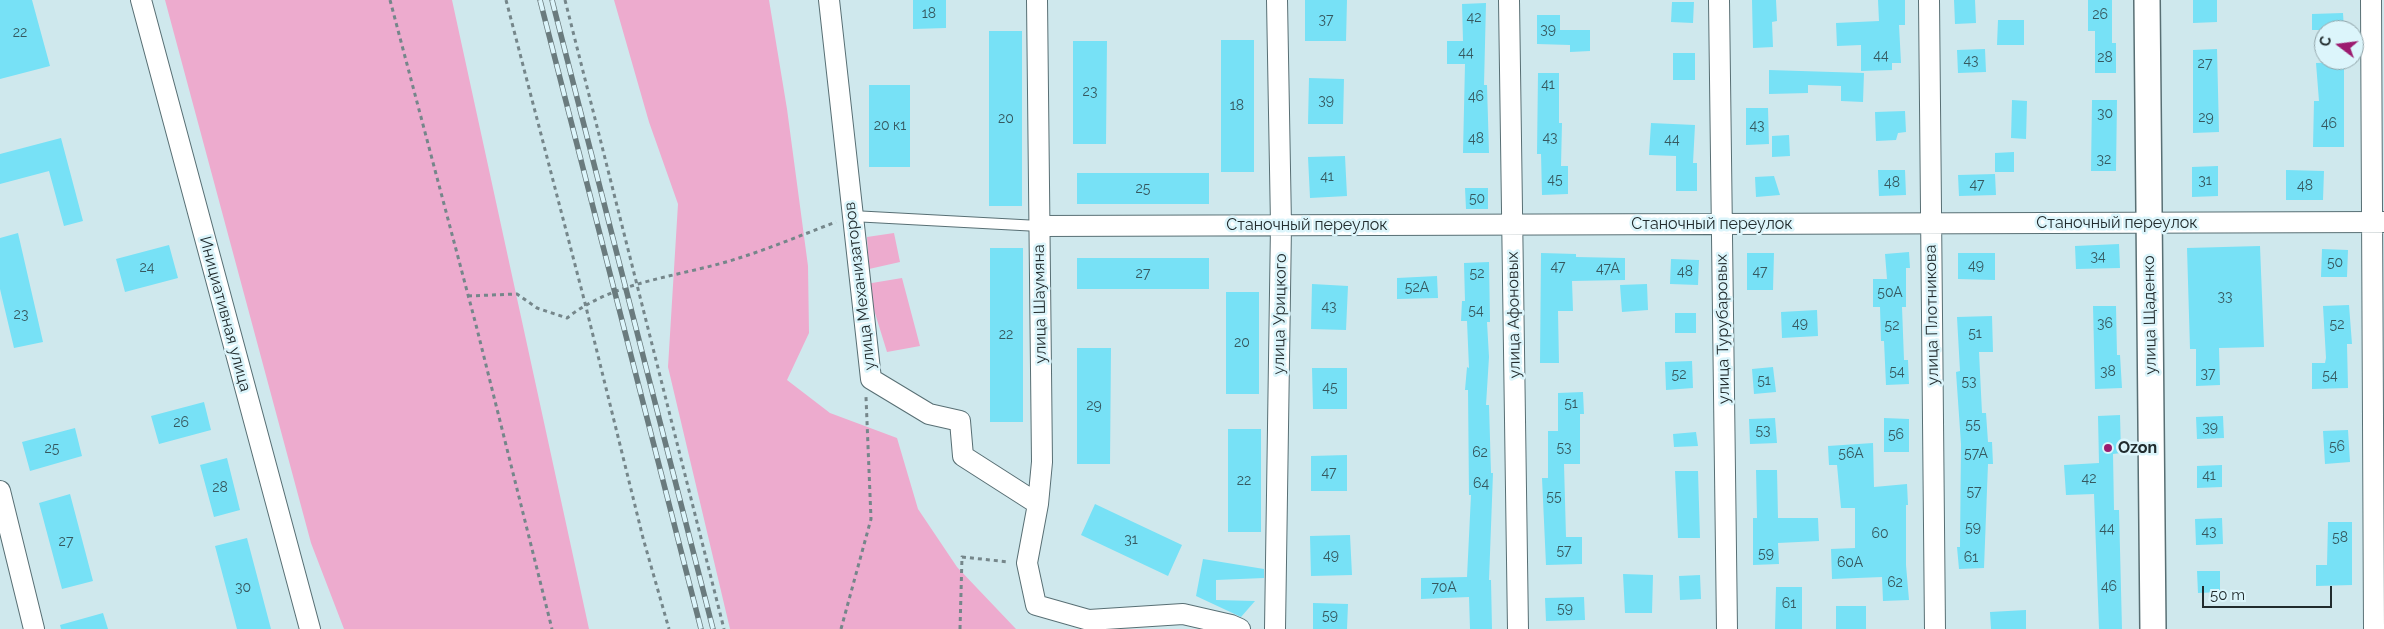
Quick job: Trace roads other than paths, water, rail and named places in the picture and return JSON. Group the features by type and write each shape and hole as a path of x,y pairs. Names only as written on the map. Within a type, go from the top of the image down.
{"street":[{"name":"Инициативная улица","path":"141,0 310,629"},
{"name":"улица Механизаторов","path":"829,0 871,379 929,414 960,421 963,456 1038,504"},
{"name":"улица Шаумяна","path":"1037,0 1042,462 1038,504 1027,563 1036,605 1089,620 1183,614 1240,629"},
{"name":"улица Урицкого","path":"1275,629 1281,226 1277,0"},
{"name":"улица Афоновых","path":"1509,0 1518,629"},
{"name":"улица Турубаровых","path":"1719,0 1727,629"},
{"name":"улица Плотникова","path":"1929,0 1935,629"},
{"name":"улица Щаденко","path":"2147,0 2154,629"},
{"path":"2371,0 2378,222 2374,629"},
{"name":"Станочный переулок","path":"1040,226 2378,222"},
{"path":"0,491 34,629"}],"lane":[{"path":"852,216 1040,226"}],"railway":[{"path":"540,0 701,629"},
{"path":"552,0 713,629"}],"place":[{"name":"Ozon","path":"2108,448"}]}
